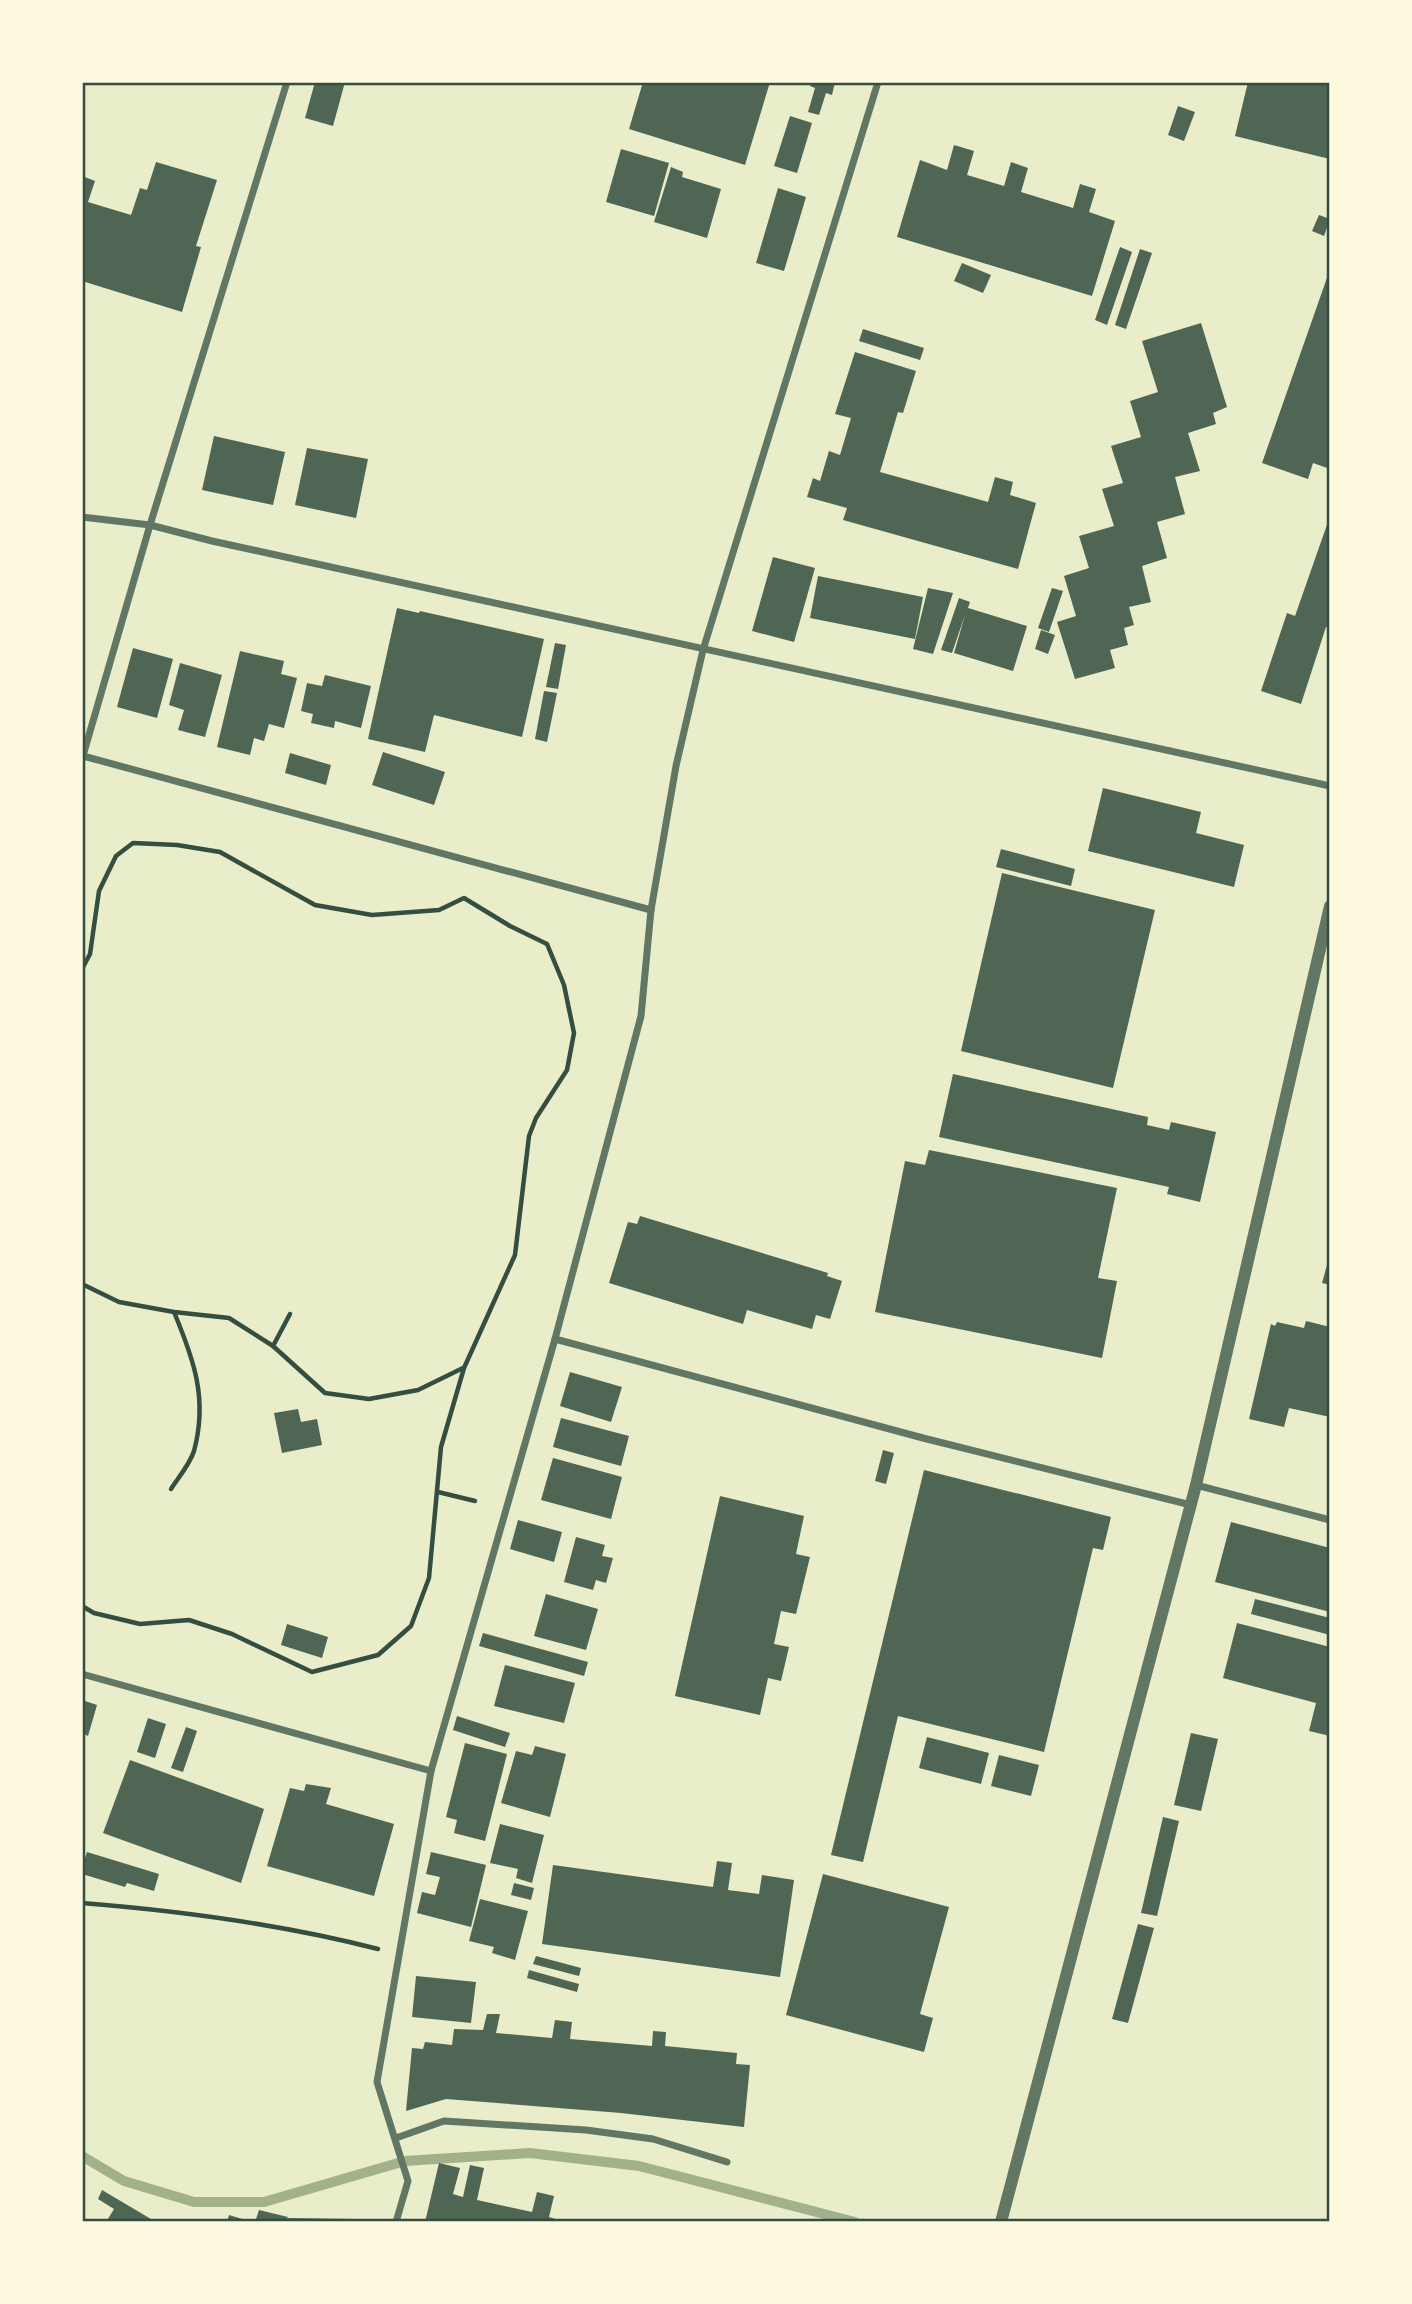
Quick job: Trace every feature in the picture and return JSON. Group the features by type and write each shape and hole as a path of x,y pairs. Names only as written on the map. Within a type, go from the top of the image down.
{"street":[{"path":"287,82 150,525 83,758 651,909"},
{"path":"396,2222 408,2180 377,2082 431,1770 555,1339 641,1016 651,909 676,766 703,650 878,82"},
{"path":"82,517 150,525 703,650 1330,786"},
{"path":"1001,2222 1191,1506 1330,906"},
{"path":"555,1339 923,1438 1191,1506"},
{"path":"1196,1485 1330,1520"},
{"path":"82,1674 431,1770"},
{"path":"396,2138 444,2121 586,2130 653,2139 727,2162"}],"path":[{"path":"82,969 90,954 99,891 116,856 133,844 177,845 220,852 315,905 372,915 439,910 464,898 510,926 547,944 564,985 574,1033 566,1070 536,1118 529,1136 515,1255 464,1368 441,1447 429,1578 411,1626 378,1655 312,1672 232,1633 189,1620 140,1624 94,1613 82,1606"},
{"path":"82,1284 119,1302 229,1318 273,1346 325,1393 369,1399 418,1390 464,1368"},
{"path":"171,1489 193,1453 201,1401 191,1353 174,1312"},
{"path":"273,1346 290,1314"},
{"path":"438,1492 475,1501"},
{"path":"82,1903 178,1911 318,1933 399,1954"}],"building":[{"path":"315,82 345,82 333,126 305,118"},
{"path":"643,82 770,82 745,165 629,129"},
{"path":"811,82 835,82 832,95 826,93 819,115 808,112 815,88 810,86"},
{"path":"1248,82 1330,82 1330,159 1235,136"},
{"path":"1178,106 1195,112 1184,141 1168,135"},
{"path":"790,116 812,123 797,173 774,166"},
{"path":"954,145 974,151 967,175 1004,186 1011,162 1028,168 1021,192 1073,208 1080,184 1096,189 1089,212 1115,221 1092,296 897,237 920,160 947,170"},
{"path":"621,149 669,163 654,216 606,202"},
{"path":"156,162 217,180 196,246 201,247 182,312 82,281 82,176 95,181 88,202 131,215 140,188 147,190"},
{"path":"671,167 683,172 682,177 721,189 707,238 654,222"},
{"path":"778,188 806,197 784,271 756,263"},
{"path":"1319,215 1330,219 1324,236 1312,231"},
{"path":"1120,247 1132,252 1107,325 1095,320"},
{"path":"1140,249 1152,253 1126,329 1115,325"},
{"path":"962,263 991,275 983,293 954,281"},
{"path":"1329,272 1330,469 1313,463 1308,479 1262,463"},
{"path":"1201,323 1227,407 1213,413 1216,424 1188,433 1200,471 1175,477 1185,514 1157,522 1167,558 1142,566 1151,602 1129,607 1134,625 1124,628 1128,645 1110,650 1115,668 1075,679 1057,622 1076,616 1064,576 1089,568 1079,536 1114,526 1102,489 1123,483 1111,446 1141,437 1130,401 1158,392 1142,341"},
{"path":"863,329 924,348 920,360 859,341"},
{"path":"855,352 916,371 903,413 898,412 880,472 988,502 995,477 1013,482 1010,495 1036,503 1018,569 843,520 847,508 807,497 813,478 820,481 829,451 840,455 851,418 835,414"},
{"path":"214,436 285,452 273,505 202,490"},
{"path":"307,448 368,459 356,518 295,505"},
{"path":"1329,519 1330,628 1326,627 1301,704 1261,691 1287,613 1295,616"},
{"path":"773,557 815,568 794,642 752,631"},
{"path":"818,576 923,597 915,639 810,618"},
{"path":"928,588 953,593 933,654 913,649"},
{"path":"1052,588 1063,591 1049,632 1038,628"},
{"path":"959,598 970,602 968,608 1027,626 1013,671 954,653 965,615 952,653 941,650"},
{"path":"397,608 544,639 522,737 434,715 425,752 368,739"},
{"path":"1041,630 1055,635 1048,654 1035,649"},
{"path":"555,643 566,645 558,689 546,687"},
{"path":"133,648 173,659 157,718 117,707"},
{"path":"240,651 284,661 281,674 297,678 284,728 269,724 264,741 254,738 250,755 217,747"},
{"path":"180,663 222,675 205,737 178,730 184,710 169,705"},
{"path":"325,675 371,686 361,728 335,721 334,728 311,723 313,714 301,711 307,683 322,686"},
{"path":"544,691 557,693 547,742 535,739"},
{"path":"383,752 445,772 434,805 372,785"},
{"path":"290,753 331,765 326,785 285,773"},
{"path":"1103,788 1201,812 1196,833 1244,845 1234,887 1088,851"},
{"path":"1001,849 1075,869 1071,886 996,867"},
{"path":"1002,873 1155,910 1113,1088 961,1051"},
{"path":"953,1074 1148,1117 1147,1125 1169,1130 1171,1122 1216,1132 1200,1202 1167,1194 1169,1187 939,1137"},
{"path":"929,1150 1117,1188 1098,1278 1117,1281 1102,1358 875,1312 905,1161 925,1165"},
{"path":"640,1216 828,1273 827,1276 842,1281 830,1319 816,1315 812,1329 747,1310 743,1324 609,1283 628,1222 637,1224"},
{"path":"1330,1258 1330,1285 1322,1283"},
{"path":"1306,1321 1330,1327 1330,1417 1289,1408 1284,1427 1249,1419 1271,1324 1275,1326 1277,1322 1304,1328"},
{"path":"570,1372 622,1387 611,1422 560,1406"},
{"path":"298,1409 301,1422 317,1419 322,1445 282,1453 274,1413"},
{"path":"561,1418 629,1436 621,1466 553,1447"},
{"path":"883,1450 894,1453 886,1484 875,1481"},
{"path":"553,1458 622,1477 611,1519 541,1500"},
{"path":"924,1470 1111,1517 1103,1550 1093,1548 1044,1752 898,1716 863,1862 831,1855"},
{"path":"720,1496 804,1516 796,1554 810,1557 796,1614 781,1611 774,1644 789,1647 781,1681 768,1678 760,1715 675,1696"},
{"path":"518,1520 562,1532 554,1562 510,1549"},
{"path":"1231,1522 1330,1548 1330,1612 1215,1582"},
{"path":"576,1537 605,1545 602,1556 613,1558 606,1583 596,1580 593,1590 564,1582"},
{"path":"546,1594 598,1609 586,1650 534,1636"},
{"path":"1255,1599 1330,1618 1330,1635 1251,1614"},
{"path":"1237,1623 1330,1647 1330,1736 1309,1731 1316,1703 1223,1678"},
{"path":"287,1624 328,1637 322,1658 281,1645"},
{"path":"483,1633 588,1662 584,1676 479,1646"},
{"path":"505,1665 575,1683 564,1723 494,1706"},
{"path":"82,1700 97,1705 88,1736 82,1733"},
{"path":"457,1716 510,1733 505,1747 453,1730"},
{"path":"148,1718 166,1724 155,1758 137,1752"},
{"path":"186,1727 197,1731 183,1772 171,1768"},
{"path":"1191,1733 1218,1739 1201,1811 1174,1805"},
{"path":"927,1737 989,1753 981,1784 919,1768"},
{"path":"465,1743 507,1754 485,1841 454,1833 457,1820 446,1817"},
{"path":"535,1746 566,1754 550,1817 501,1803 516,1751 532,1755"},
{"path":"999,1755 1039,1765 1031,1796 991,1786"},
{"path":"130,1760 264,1809 241,1883 103,1833"},
{"path":"306,1784 331,1788 326,1804 394,1824 374,1896 267,1866 290,1788 304,1791"},
{"path":"1163,1817 1179,1821 1157,1916 1141,1913"},
{"path":"500,1824 544,1835 532,1883 516,1878 518,1869 490,1863"},
{"path":"87,1852 159,1874 154,1891 127,1883 125,1887 82,1874 82,1860 84,1861"},
{"path":"431,1852 486,1865 471,1927 417,1913 422,1892 435,1895 440,1877 426,1874"},
{"path":"717,1861 732,1863 728,1890 759,1894 762,1875 794,1880 780,1977 542,1944 553,1865 713,1887"},
{"path":"823,1874 949,1907 920,2014 933,2018 924,2052 786,2015"},
{"path":"514,1883 534,1888 531,1900 511,1895"},
{"path":"480,1899 528,1911 515,1960 492,1953 494,1947 469,1941"},
{"path":"1138,1924 1154,1928 1128,2023 1112,2019"},
{"path":"536,1956 581,1968 579,1976 533,1964"},
{"path":"529,1970 579,1984 577,1992 527,1978"},
{"path":"416,1976 476,1982 471,2023 412,2017"},
{"path":"487,2014 500,2014 496,2033 552,2038 555,2020 572,2022 570,2039 652,2046 653,2031 666,2032 665,2046 737,2053 736,2064 750,2065 744,2127 621,2113 446,2099 406,2111 412,2048 423,2049 425,2042 452,2045 454,2029 483,2030"},
{"path":"439,2163 460,2168 453,2194 463,2197 470,2165 484,2168 477,2200 532,2212 537,2192 554,2196 549,2217 565,2222 425,2222"},
{"path":"102,2190 156,2222 106,2222 114,2209 98,2199"},
{"path":"259,2210 288,2217 286,2222 255,2222"},
{"path":"229,2215 249,2221 249,2222 227,2222"},
{"path":"288,2218 352,2219 352,2222 287,2222"}],"waterway":[{"path":"82,2156 124,2181 194,2202 264,2202 405,2161 530,2153 639,2166 855,2222"}]}
